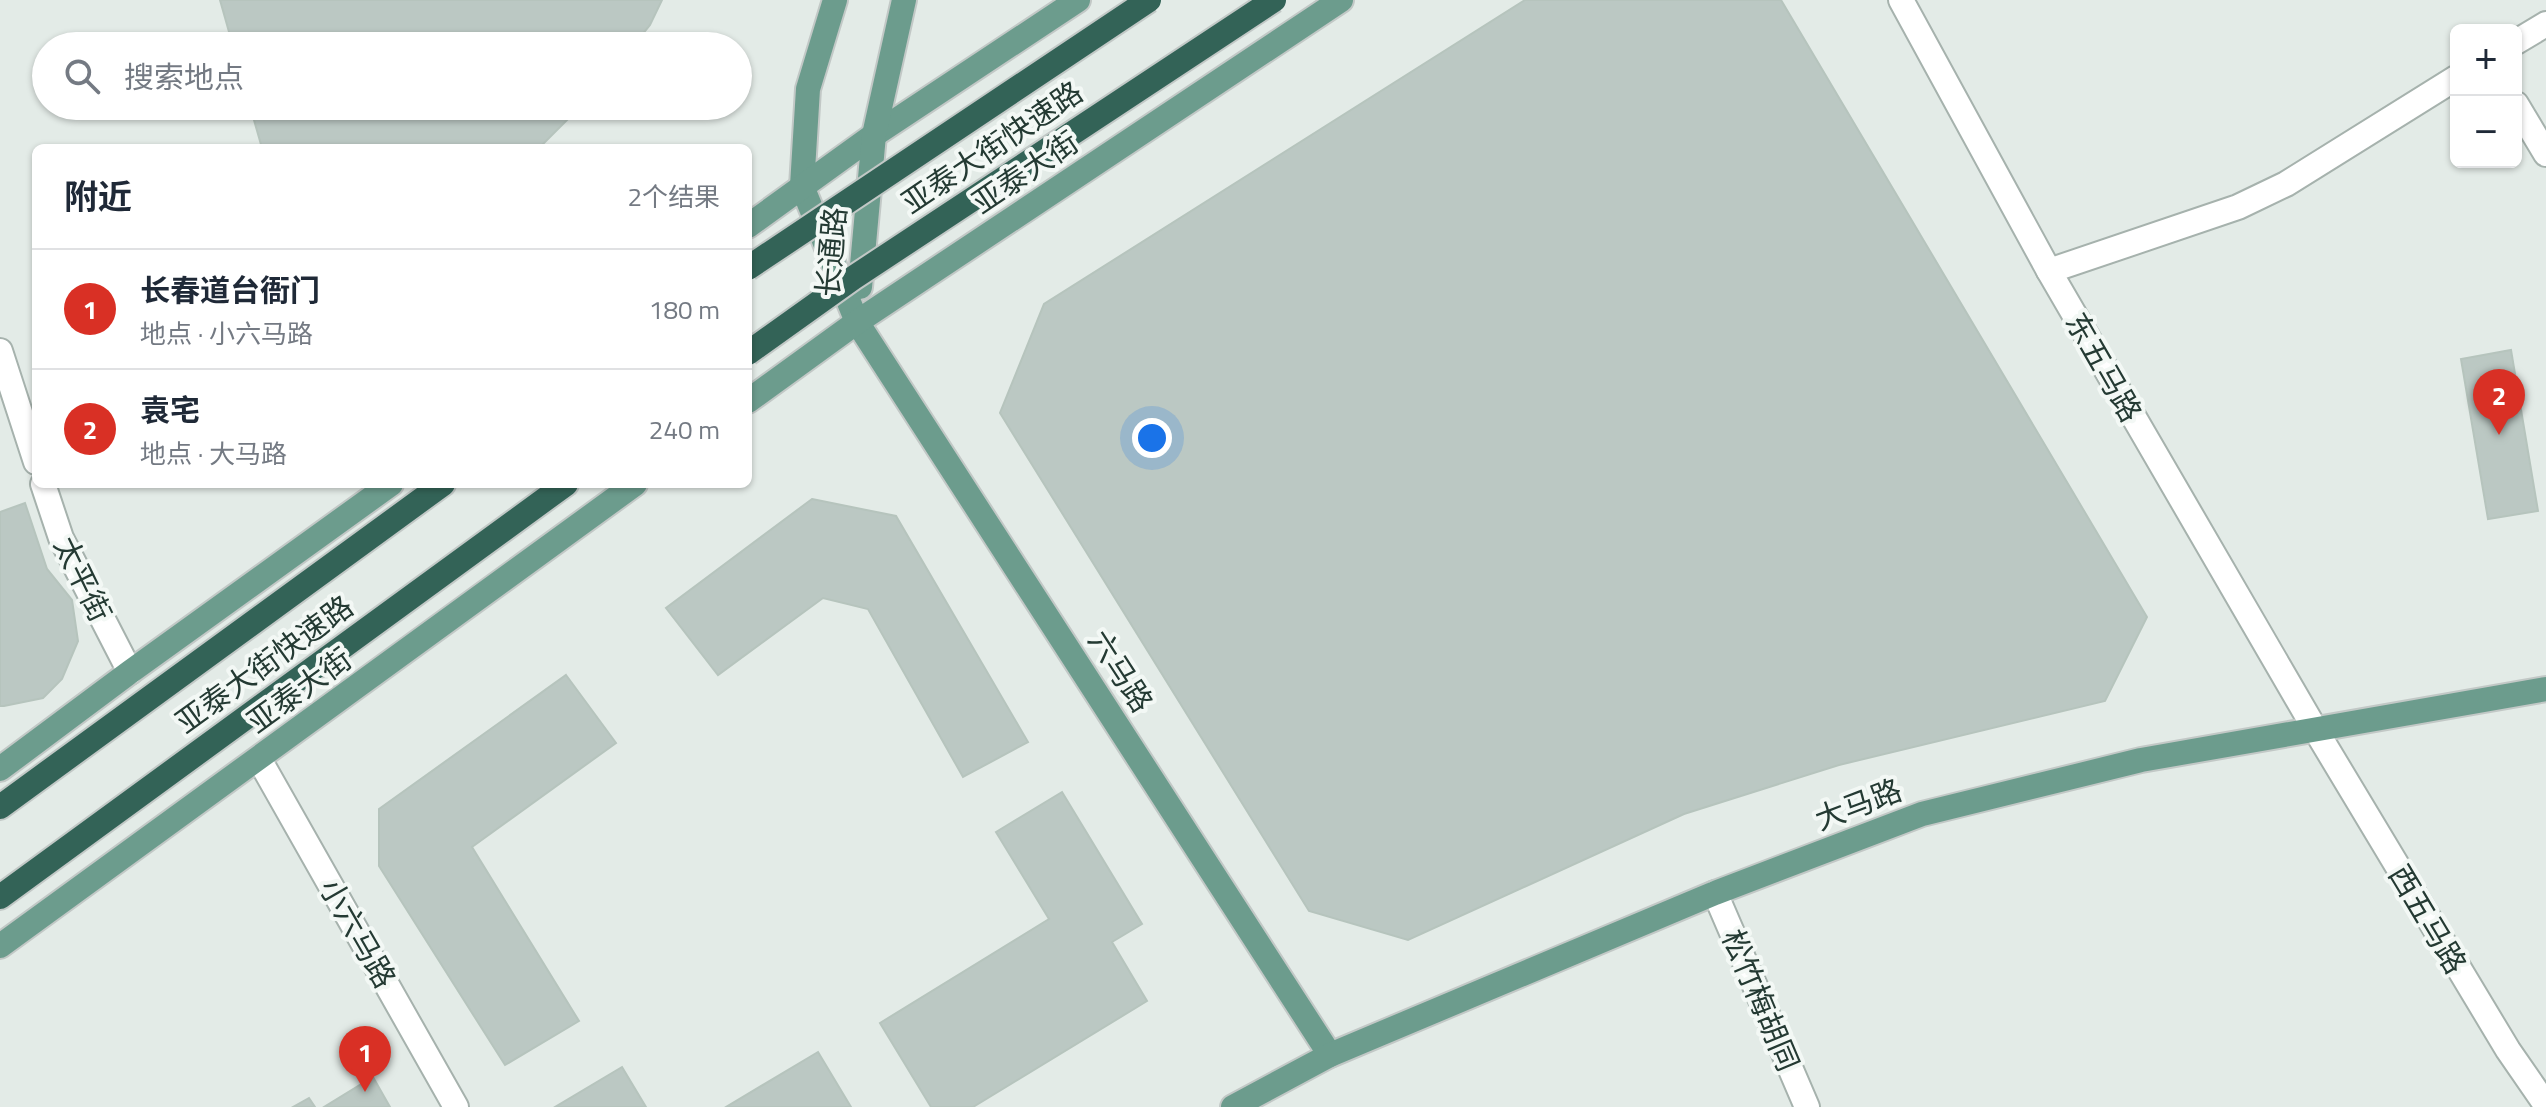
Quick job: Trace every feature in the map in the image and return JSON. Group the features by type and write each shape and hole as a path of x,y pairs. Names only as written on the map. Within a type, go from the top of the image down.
{"highway":[{"name":"亚泰大街快速路","path":"752,265 1149,0"},
{"name":"亚泰大街快速路","path":"752,350 853,278 1274,0"},
{"name":"亚泰大街快速路","path":"0,807 438,488"},
{"name":"亚泰大街快速路","path":"0,897 561,488"}],"main road":[{"name":"长通路","path":"835,0 808,89 802,186 857,322"},
{"name":"长通路","path":"857,322 874,135 904,0"},
{"path":"752,223 874,135 1078,0"},
{"name":"亚泰大街","path":"752,398 857,322 1341,0"},
{"name":"六马路","path":"857,322 1330,1055"},
{"path":"0,769 385,488"},
{"name":"亚泰大街","path":"0,946 630,488"},
{"name":"大马路","path":"1233,1107 1330,1055 1715,893 1922,814 2141,760 2546,689"}],"street":[{"name":"东五马路","path":"1901,0 2049,271 2315,729"},
{"path":"2522,38 2546,24"},
{"path":"2049,271 2238,207 2286,184 2450,82"},
{"path":"2522,114 2546,154"},
{"path":"0,351 32,450"},
{"name":"太平街","path":"44,488 61,538 130,672"},
{"name":"西五马路","path":"2315,729 2508,1050 2546,1105"},
{"name":"小六马路","path":"259,759 456,1107"},
{"name":"松竹梅胡同","path":"1715,893 1807,1107"}],"building":[{"path":"220,0 662,0 644,32 229,32"},
{"path":"1525,0 1781,0 2147,617 2105,701 1839,765 1684,814 1408,940 1309,911 1000,413 1044,304"},
{"path":"254,120 567,120 543,144 261,144"},
{"path":"2511,350 2538,511 2488,519 2461,359"},
{"path":"812,499 896,516 1028,742 963,777 868,609 823,598 718,675 666,608"},
{"path":"25,503 47,569 72,600 78,641 62,679 43,698 0,706 0,512"},
{"path":"566,675 616,743 472,847 579,1021 505,1065 379,866 379,809"},
{"path":"1062,792 1142,924 1112,942 1147,1001 973,1107 931,1107 880,1023 1049,919 996,832"},
{"path":"818,1052 851,1107 726,1107"},
{"path":"622,1067 646,1107 555,1107"},
{"path":"373,1077 390,1107 324,1107"},
{"path":"309,1098 315,1107 293,1107"}],"place":[{"name":"袁宅","path":"2499,435"},
{"name":"长春道台衙门","path":"365,1092"}]}
